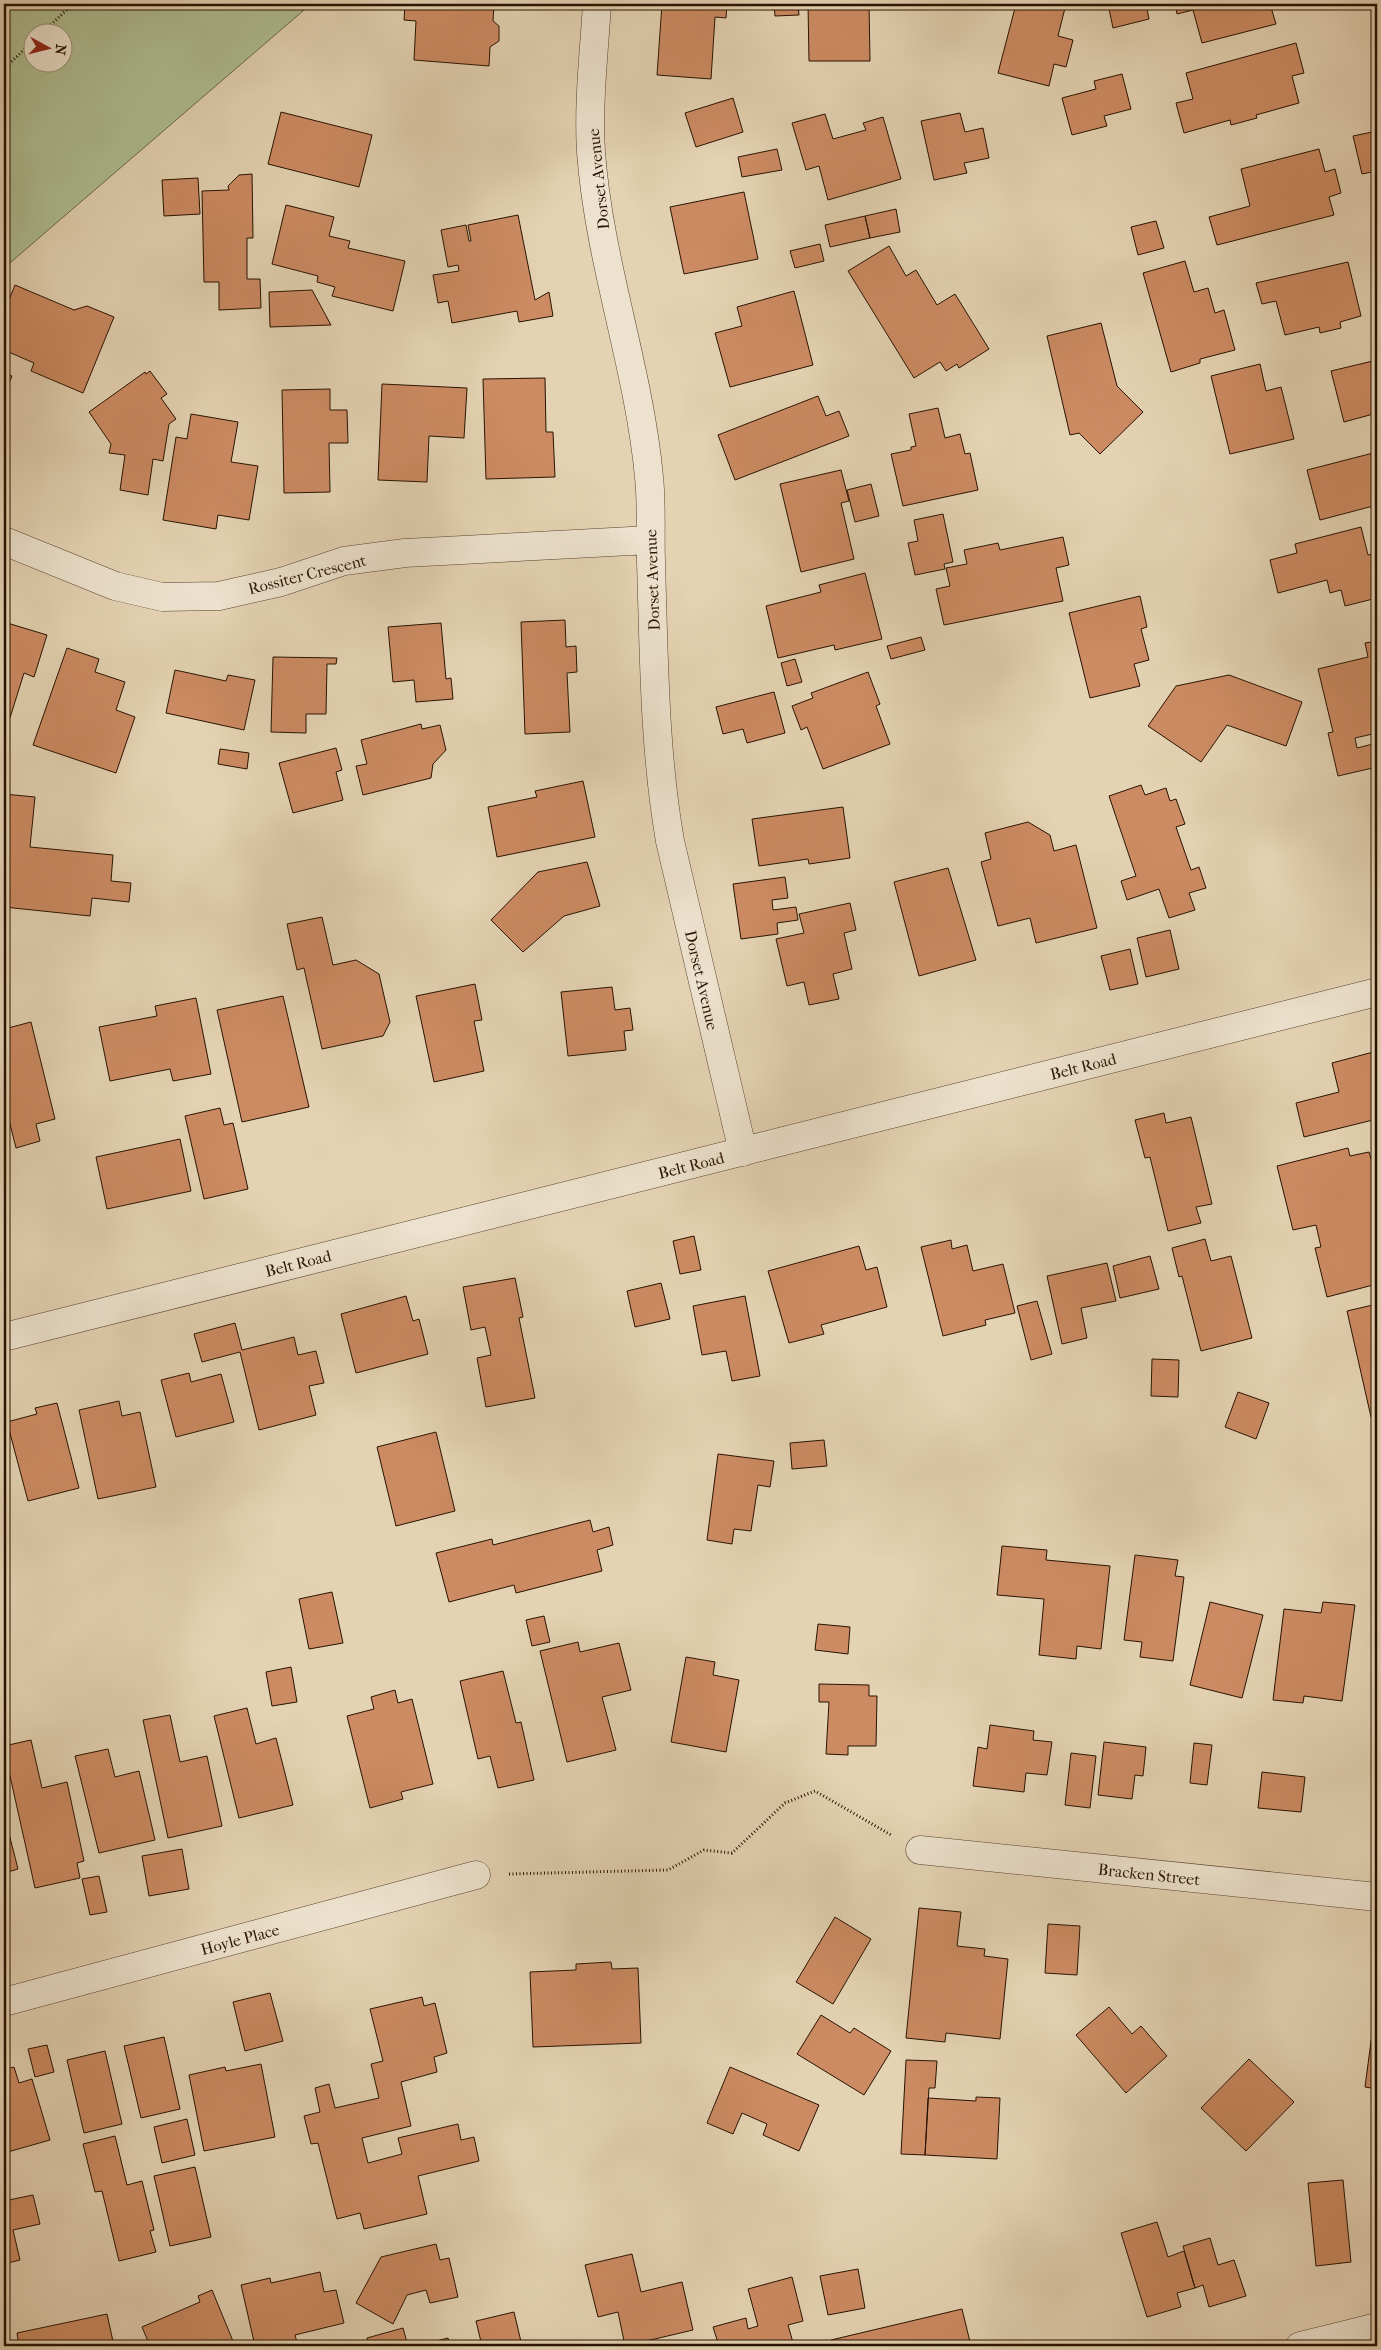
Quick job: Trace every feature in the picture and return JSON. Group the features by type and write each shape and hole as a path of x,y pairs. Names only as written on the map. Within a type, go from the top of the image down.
{"street":[{"name":"Dorset Avenue","path":"597,4 591,151 598,203 638,406 649,478 656,735 661,790 672,850 743,1152"},
{"name":"Rossiter Crescent","path":"4,540 115,586 162,597 219,596 281,582 344,561 406,553 650,540"},
{"name":"Belt Road","path":"4,1337 1377,992"},
{"name":"Bracken Street","path":"920,1850 1377,1897"},
{"name":"Hoyle Place","path":"4,2002 476,1875"},
{"path":"1300,2346 1377,2327"}],"path":[{"path":"54,22 73,4"},
{"path":"4,69 22,52"},
{"path":"476,1875 668,1870 704,1850 732,1854 785,1803 815,1792 920,1850"}],"green space":[{"path":"4,4 311,4 4,268"}],"building":[{"path":"405,4 494,4 493,21 499,26 499,41 490,47 489,66 414,60 416,21 404,20"},
{"path":"662,4 727,4 726,18 715,17 711,79 657,75"},
{"path":"774,4 798,4 799,15 775,16"},
{"path":"808,4 869,4 870,61 809,61"},
{"path":"1016,4 1066,4 1058,36 1073,40 1066,67 1054,64 1049,86 998,73"},
{"path":"1108,4 1146,4 1149,19 1113,28"},
{"path":"1175,4 1270,4 1276,24 1202,43 1193,10 1177,14"},
{"path":"1296,43 1304,73 1292,76 1299,103 1256,115 1257,118 1231,125 1230,120 1184,133 1176,103 1193,99 1186,73"},
{"path":"1122,74 1131,109 1104,116 1107,126 1072,135 1062,98 1096,89 1094,81"},
{"path":"733,98 743,132 696,147 685,113"},
{"path":"281,112 372,135 359,187 268,164"},
{"path":"960,113 965,132 983,128 989,158 964,163 967,173 934,180 921,121"},
{"path":"825,114 833,139 866,130 863,123 883,117 901,179 828,200 819,166 806,170 792,123"},
{"path":"1377,131 1377,171 1362,174 1353,136"},
{"path":"777,149 782,170 742,177 738,157"},
{"path":"1319,149 1325,172 1335,169 1341,193 1329,197 1334,215 1217,245 1209,217 1250,206 1241,169"},
{"path":"252,174 253,238 247,238 247,279 260,279 261,308 219,310 219,282 204,282 202,191 229,190 228,186 239,175"},
{"path":"198,178 200,214 164,216 162,180"},
{"path":"744,192 758,259 684,274 670,207"},
{"path":"286,205 334,217 329,236 350,241 348,248 405,261 393,311 332,296 335,287 317,282 318,276 272,264"},
{"path":"896,209 900,232 870,238 865,216"},
{"path":"518,215 535,300 549,292 553,316 519,322 517,311 452,323 448,301 438,303 433,275 459,271 458,265 448,267 441,230 466,225 469,241 471,241 468,225"},
{"path":"865,216 870,238 830,247 825,225"},
{"path":"1156,221 1164,248 1138,255 1131,227"},
{"path":"820,244 824,261 795,268 790,251"},
{"path":"889,246 906,276 916,270 937,305 955,294 989,349 959,368 957,364 946,371 940,362 914,378 848,271"},
{"path":"1185,261 1194,292 1208,288 1215,313 1224,310 1235,350 1200,359 1200,363 1171,372 1143,273"},
{"path":"1348,262 1361,316 1340,322 1341,328 1320,333 1319,327 1285,335 1276,301 1262,304 1256,283"},
{"path":"15,285 74,310 87,306 114,317 83,393 31,371 34,363 4,350 4,312"},
{"path":"312,290 331,325 270,327 269,292"},
{"path":"794,291 813,365 730,387 715,333 742,326 737,307"},
{"path":"1101,323 1117,386 1143,412 1100,454 1079,433 1070,435 1047,336"},
{"path":"1377,360 1377,413 1344,422 1331,371"},
{"path":"1260,364 1266,391 1281,387 1294,439 1230,454 1211,376"},
{"path":"150,371 167,394 161,398 176,419 169,424 163,461 153,459 148,495 120,490 125,455 109,453 111,444 89,412 145,372 146,374"},
{"path":"4,373 12,376 4,395"},
{"path":"545,378 546,432 553,432 555,477 486,479 483,379"},
{"path":"382,384 467,388 464,438 429,436 427,482 378,480"},
{"path":"330,389 330,410 347,410 348,443 329,443 330,492 284,493 282,390"},
{"path":"818,396 826,416 839,411 849,436 735,480 718,435"},
{"path":"938,408 945,438 960,434 965,454 970,453 978,490 903,506 891,454 911,450 911,447 916,446 909,414"},
{"path":"191,414 238,422 231,462 258,466 249,520 218,515 216,529 163,520 176,437 187,439"},
{"path":"1377,452 1377,505 1320,520 1307,470"},
{"path":"841,470 849,501 841,503 854,559 801,572 780,484"},
{"path":"871,484 879,516 855,522 847,490"},
{"path":"943,514 953,562 944,564 945,569 915,575 908,543 918,541 914,520"},
{"path":"1361,527 1368,555 1372,554 1377,573 1377,598 1345,606 1341,590 1330,593 1327,580 1278,593 1270,560 1297,553 1295,544"},
{"path":"1063,537 1069,565 1056,568 1063,601 944,625 936,589 950,586 946,568 967,564 964,550 998,543 1000,550"},
{"path":"1377,552 1377,573 1372,554"},
{"path":"865,573 882,639 835,650 834,645 778,658 766,606 821,592 819,585"},
{"path":"1140,596 1147,627 1141,629 1149,660 1134,664 1140,686 1090,698 1069,613"},
{"path":"565,620 566,647 576,646 577,672 567,673 570,732 525,734 521,622"},
{"path":"4,622 47,635 34,677 24,673 9,721 4,720"},
{"path":"441,623 446,679 451,678 453,699 416,702 414,680 393,682 388,627"},
{"path":"921,637 925,650 891,659 887,646"},
{"path":"1377,641 1377,733 1355,738 1357,748 1377,743 1377,767 1338,776 1328,733 1333,732 1318,669 1368,657 1365,643"},
{"path":"67,648 99,659 95,672 125,682 116,710 135,717 116,773 33,745"},
{"path":"273,657 337,658 336,664 327,664 326,714 306,714 306,733 271,732"},
{"path":"795,659 802,682 787,686 781,663"},
{"path":"175,670 226,681 228,675 255,680 244,730 166,713"},
{"path":"868,672 880,704 876,706 890,744 823,769 807,727 801,730 792,706 813,698 811,693"},
{"path":"1229,675 1302,702 1286,746 1227,725 1201,762 1148,726 1176,686"},
{"path":"774,692 785,733 747,743 743,729 723,734 716,707"},
{"path":"421,724 422,729 440,725 446,750 433,764 431,778 363,795 356,766 367,764 361,740"},
{"path":"336,748 342,770 336,772 343,800 293,813 279,763"},
{"path":"220,749 249,753 247,769 218,764"},
{"path":"583,781 595,837 497,857 488,807 537,797 535,791"},
{"path":"1141,785 1145,795 1166,788 1170,801 1176,799 1185,824 1176,827 1191,870 1199,867 1206,888 1189,893 1195,910 1169,918 1159,889 1127,900 1121,881 1136,876 1109,796"},
{"path":"4,794 35,797 30,847 113,855 111,881 131,883 129,902 92,898 90,916 4,907"},
{"path":"843,807 850,858 809,864 808,859 759,866 752,819"},
{"path":"1028,822 1050,835 1054,851 1076,845 1097,928 1036,943 1030,918 998,926 981,862 991,859 985,833"},
{"path":"587,862 600,906 564,916 523,952 491,920 538,872"},
{"path":"948,868 976,960 919,976 894,882"},
{"path":"785,877 788,898 772,900 773,910 796,907 798,920 777,923 778,934 741,939 733,884"},
{"path":"850,903 856,930 844,933 852,969 833,974 839,999 809,1005 804,982 787,986 776,939 804,933 799,914"},
{"path":"322,917 333,965 356,960 379,974 390,1022 383,1036 322,1049 304,968 297,970 287,924"},
{"path":"1170,930 1179,969 1146,977 1137,938"},
{"path":"1130,949 1138,984 1110,990 1101,956"},
{"path":"475,984 482,1020 474,1021 484,1071 434,1082 416,996"},
{"path":"612,987 615,1010 630,1008 633,1030 624,1031 626,1050 568,1056 561,992"},
{"path":"283,996 309,1107 242,1122 217,1010"},
{"path":"196,998 211,1074 173,1081 170,1069 110,1081 99,1027 157,1016 155,1006"},
{"path":"31,1022 55,1119 36,1124 40,1141 16,1148 4,1100 4,1029"},
{"path":"1377,1051 1377,1119 1304,1137 1296,1103 1339,1092 1332,1063"},
{"path":"220,1108 224,1125 233,1123 248,1189 204,1199 185,1116"},
{"path":"1164,1113 1166,1123 1191,1117 1212,1204 1196,1207 1201,1223 1168,1231 1150,1157 1145,1158 1135,1120"},
{"path":"180,1139 191,1191 107,1209 96,1157"},
{"path":"1348,1148 1350,1156 1369,1152 1373,1165 1377,1164 1377,1284 1327,1297 1315,1248 1321,1247 1316,1225 1293,1230 1277,1166"},
{"path":"694,1236 701,1270 680,1274 673,1241"},
{"path":"1205,1239 1211,1261 1231,1256 1252,1338 1201,1351 1182,1276 1179,1277 1172,1248"},
{"path":"951,1240 952,1249 967,1245 973,1271 1003,1264 1015,1313 985,1320 986,1325 943,1336 921,1247"},
{"path":"859,1246 866,1270 877,1267 887,1307 821,1325 824,1334 789,1343 768,1271"},
{"path":"1150,1256 1159,1289 1120,1298 1113,1266"},
{"path":"1107,1263 1116,1301 1081,1308 1087,1338 1062,1344 1047,1276"},
{"path":"515,1278 523,1317 519,1318 535,1398 486,1407 477,1358 491,1355 485,1327 471,1330 463,1287"},
{"path":"661,1283 670,1319 635,1327 627,1291"},
{"path":"406,1296 413,1321 419,1319 428,1354 356,1373 341,1314"},
{"path":"745,1296 760,1376 732,1381 726,1351 702,1355 693,1306"},
{"path":"1037,1301 1052,1354 1031,1360 1017,1306"},
{"path":"1377,1304 1377,1415 1371,1417 1347,1311"},
{"path":"235,1323 242,1350 294,1337 298,1355 316,1351 324,1383 309,1386 316,1415 259,1430 240,1352 202,1362 194,1334"},
{"path":"1152,1359 1179,1360 1178,1397 1151,1396"},
{"path":"189,1373 191,1382 221,1374 234,1422 176,1437 161,1380"},
{"path":"1238,1392 1269,1403 1256,1439 1225,1427"},
{"path":"119,1401 122,1416 140,1412 156,1487 98,1499 79,1410"},
{"path":"57,1403 79,1488 28,1501 7,1422 37,1414 35,1408"},
{"path":"436,1432 455,1511 396,1526 377,1447"},
{"path":"824,1440 827,1466 792,1469 790,1443"},
{"path":"718,1454 774,1461 770,1487 758,1485 751,1531 734,1529 732,1544 707,1540"},
{"path":"590,1520 593,1532 609,1527 613,1545 597,1550 602,1571 516,1593 514,1585 449,1602 436,1553 492,1539 493,1545"},
{"path":"1002,1546 1047,1550 1046,1560 1110,1566 1101,1649 1077,1646 1076,1659 1039,1655 1044,1599 997,1595"},
{"path":"1135,1555 1178,1560 1175,1576 1184,1577 1173,1661 1140,1657 1142,1642 1124,1640"},
{"path":"332,1592 343,1643 309,1649 299,1599"},
{"path":"1210,1602 1263,1615 1242,1698 1190,1685"},
{"path":"1323,1602 1355,1605 1342,1701 1304,1696 1303,1703 1273,1700 1284,1609 1321,1613"},
{"path":"544,1616 550,1642 532,1646 526,1620"},
{"path":"818,1624 850,1627 848,1654 815,1650"},
{"path":"578,1642 580,1652 619,1643 631,1690 602,1697 616,1750 567,1762 540,1651"},
{"path":"686,1657 715,1662 713,1675 739,1680 726,1752 671,1742"},
{"path":"291,1667 297,1702 272,1706 266,1672"},
{"path":"503,1671 516,1723 521,1722 534,1780 498,1788 490,1756 478,1759 460,1681"},
{"path":"819,1684 869,1685 869,1696 877,1696 876,1746 848,1746 848,1755 826,1754 829,1702 819,1702"},
{"path":"395,1690 398,1703 412,1699 433,1784 401,1792 403,1799 370,1808 347,1716 374,1709 371,1697"},
{"path":"247,1708 256,1744 276,1738 293,1805 239,1818 214,1716"},
{"path":"170,1715 180,1762 207,1756 222,1826 168,1838 143,1720"},
{"path":"990,1725 1034,1731 1033,1740 1052,1742 1047,1775 1026,1773 1024,1792 973,1786 978,1747 987,1749"},
{"path":"31,1740 42,1788 67,1782 84,1861 77,1863 80,1878 35,1888 4,1749 4,1746"},
{"path":"1104,1742 1146,1747 1143,1776 1135,1775 1132,1799 1098,1795"},
{"path":"1194,1743 1212,1745 1207,1785 1190,1783"},
{"path":"108,1749 115,1777 139,1771 155,1840 99,1853 75,1756"},
{"path":"1071,1753 1096,1756 1090,1808 1065,1805"},
{"path":"1262,1772 1305,1777 1301,1812 1258,1808"},
{"path":"4,1814 18,1869 4,1873"},
{"path":"182,1849 189,1889 149,1896 142,1856"},
{"path":"99,1876 107,1912 90,1915 82,1879"},
{"path":"919,1908 961,1912 957,1946 985,1949 984,1956 1008,1959 1000,2039 946,2033 945,2042 906,2038"},
{"path":"835,1917 871,1939 833,2004 796,1982"},
{"path":"1048,1924 1080,1926 1077,1975 1045,1973"},
{"path":"611,1962 612,1969 638,1968 641,2043 533,2047 530,1972 576,1970 576,1964"},
{"path":"270,1993 283,2041 245,2051 233,2002"},
{"path":"1377,1996 1377,2089 1365,2087"},
{"path":"422,1997 424,2006 435,2003 447,2053 434,2057 437,2072 401,2082 411,2126 362,2138 368,2163 402,2154 398,2138 458,2124 461,2140 474,2137 479,2161 418,2176 427,2214 364,2229 360,2213 337,2219 318,2143 311,2144 304,2116 320,2112 315,2088 329,2084 335,2108 379,2098 371,2064 383,2061 370,2009"},
{"path":"1109,2007 1132,2034 1141,2026 1167,2056 1126,2093 1076,2035"},
{"path":"821,2015 850,2033 854,2028 891,2051 864,2095 797,2054"},
{"path":"164,2037 180,2109 141,2118 124,2046"},
{"path":"47,2045 54,2072 35,2077 28,2049"},
{"path":"105,2051 122,2124 84,2133 67,2060"},
{"path":"1249,2059 1294,2102 1246,2151 1201,2108"},
{"path":"906,2060 937,2061 935,2088 929,2088 925,2155 901,2154"},
{"path":"261,2064 275,2137 204,2151 189,2075 225,2067 226,2071"},
{"path":"14,2067 19,2083 32,2079 50,2140 4,2153 4,2070"},
{"path":"730,2067 819,2105 799,2151 763,2135 767,2124 742,2113 733,2134 707,2123"},
{"path":"976,2097 1000,2098 997,2159 925,2155 928,2098 976,2101"},
{"path":"187,2119 195,2155 162,2163 154,2127"},
{"path":"115,2136 127,2185 142,2181 154,2230 150,2231 156,2252 119,2261 102,2191 95,2192 83,2144"},
{"path":"195,2167 211,2237 170,2246 154,2176"},
{"path":"1343,2180 1351,2262 1316,2266 1308,2183"},
{"path":"33,2195 40,2224 13,2230 20,2260 4,2264 4,2201"},
{"path":"1157,2222 1168,2257 1184,2251 1195,2288 1177,2293 1181,2307 1147,2317 1121,2233"},
{"path":"1210,2238 1218,2265 1234,2260 1246,2296 1209,2307 1203,2285 1195,2288 1183,2246"},
{"path":"436,2244 440,2260 449,2258 458,2297 430,2303 426,2290 407,2295 393,2324 356,2303 381,2257"},
{"path":"632,2254 641,2292 682,2282 693,2330 625,2346 618,2312 598,2317 585,2265"},
{"path":"858,2269 865,2308 828,2315 820,2276"},
{"path":"320,2272 324,2292 336,2290 344,2323 295,2335 298,2346 255,2346 241,2285 270,2278 271,2283"},
{"path":"792,2277 803,2321 788,2325 794,2346 719,2346 713,2327 746,2318 748,2329 758,2326 748,2289"},
{"path":"212,2290 235,2346 150,2346 142,2327 200,2302 198,2296"},
{"path":"962,2309 971,2346 833,2346 831,2340"},
{"path":"514,2312 522,2346 482,2346 476,2321"},
{"path":"107,2314 114,2346 19,2346 17,2333"},
{"path":"403,2328 408,2346 369,2346 367,2338"},
{"path":"448,2338 450,2346 416,2346"},
{"path":"568,2341 569,2346 547,2346"}]}
